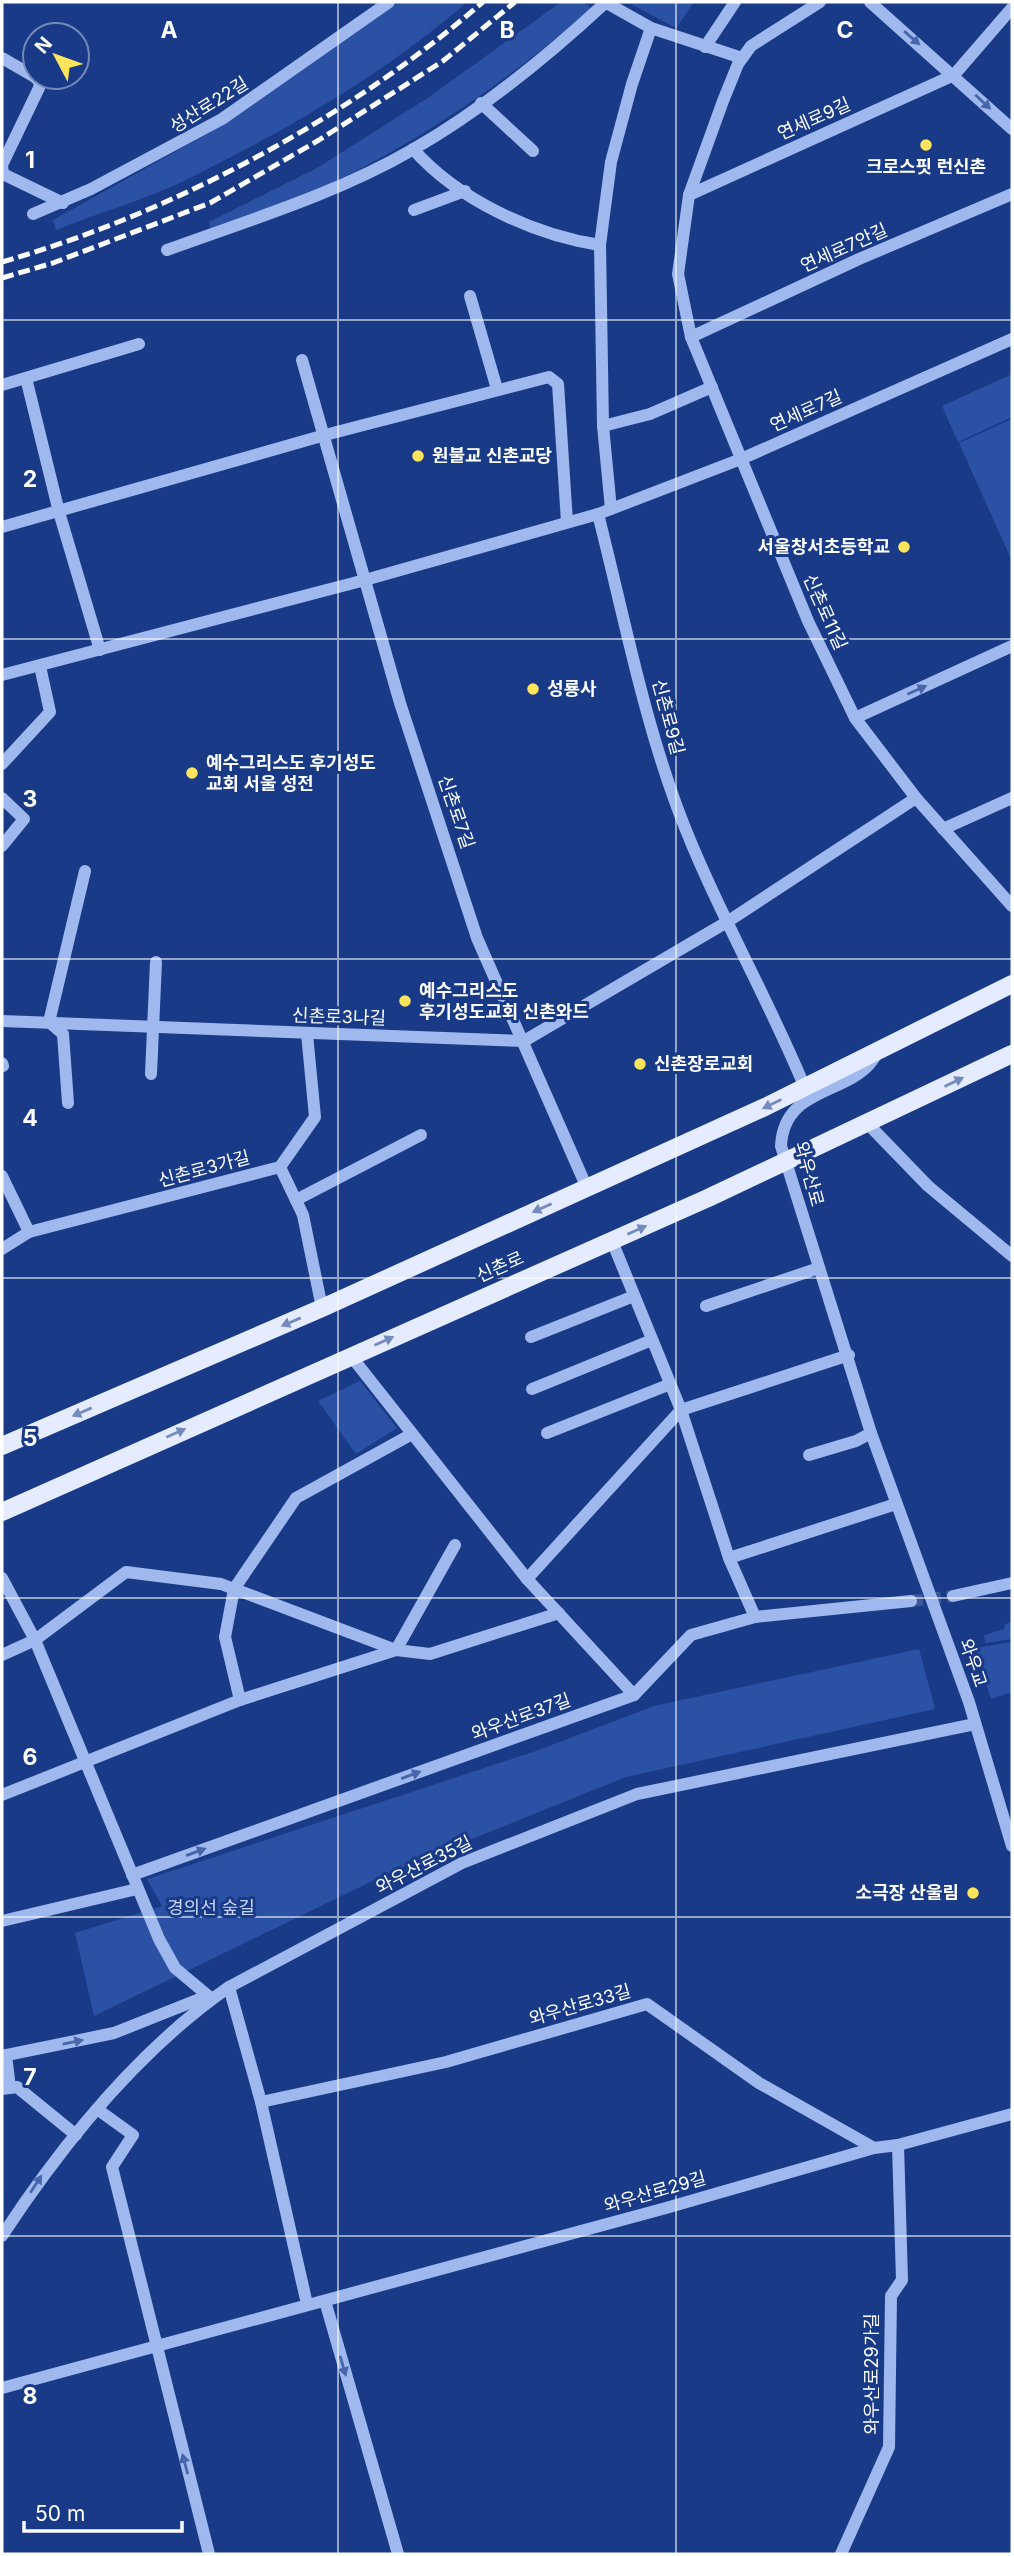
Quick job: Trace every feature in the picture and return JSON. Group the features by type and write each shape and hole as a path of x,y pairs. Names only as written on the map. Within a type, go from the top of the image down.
{"main road":[{"name":"신촌로","path":"2,1446 322,1308 587,1188 805,1088 1012,984"},
{"name":"신촌로","path":"2,1512 612,1241 1012,1054"}],"street":[{"name":"성산로22길","path":"33,214 64,203 172,148 222,119 389,2"},
{"path":"167,250 298,203 413,149 558,46 606,2 651,28 742,58 751,46 820,2"},
{"path":"705,47 736,2"},
{"path":"870,2 1012,129"},
{"name":"연세로9길","path":"689,195 954,75 1012,9"},
{"name":"신촌로9길","path":"651,28 632,84 611,162 600,245 605,512 656,745 695,853 805,1088"},
{"path":"2,58 21,69"},
{"name":"신촌로11길","path":"742,58 723,100 689,195 678,274 691,337 808,621 855,718 916,798 1012,906"},
{"path":"38,91 2,165 3,174 64,203"},
{"path":"481,103 533,151"},
{"path":"413,149 435,170 465,191 541,232 600,245"},
{"path":"414,210 465,191"},
{"name":"연세로7안길","path":"691,337 859,259 1012,194"},
{"path":"470,296 496,389"},
{"name":"연세로7길","path":"605,512 741,459 1012,339"},
{"path":"2,385 139,344"},
{"name":"신촌로7길","path":"302,360 326,435 400,703 477,938 587,1188"},
{"path":"2,527 326,435 549,377 556,380 567,522"},
{"path":"26,379 59,512 100,650"},
{"path":"603,426 650,414 712,387"},
{"path":"2,675 365,580 605,512"},
{"path":"855,718 1012,646"},
{"path":"2,764 50,712 40,666"},
{"path":"524,1041 727,922 916,798"},
{"path":"943,829 1012,798"},
{"path":"2,799 24,819 2,846"},
{"path":"68,1102 64,1034 50,1021 85,871"},
{"path":"151,1074 156,962"},
{"name":"신촌로3나길","path":"2,1021 524,1041"},
{"path":"307,1034 314,1117 280,1167 303,1215 322,1308"},
{"name":"와우산로","path":"877,1053 865,1070 807,1100 796,1109 782,1133 784,1162 849,1355 871,1433 945,1635"},
{"path":"867,1123 928,1186 1012,1256"},
{"path":"296,1200 421,1135"},
{"name":"신촌로3가길","path":"2,1249 29,1232 280,1167"},
{"path":"2,1176 29,1232"},
{"path":"612,1241 668,1385 681,1410 729,1558 755,1617"},
{"path":"706,1306 819,1268"},
{"path":"531,1337 634,1296"},
{"path":"533,1389 652,1340"},
{"path":"527,1578 681,1410 849,1355"},
{"path":"351,1356 527,1578 634,1695"},
{"path":"547,1433 668,1385"},
{"path":"809,1455 856,1441 871,1433"},
{"path":"240,1700 225,1637 234,1589 296,1498 412,1434"},
{"path":"729,1558 897,1504"},
{"path":"2,1795 240,1700 396,1650 456,1545"},
{"path":"2,1655 34,1640 126,1572 221,1584 396,1650 430,1654 559,1613"},
{"path":"2,1578 34,1640 159,1939 175,1968 209,1998 114,2033 4,2056 6,2088 17,2087 76,2135"},
{"path":"959,1595 1012,1583"},
{"name":"와우산로37길","path":"132,1875 634,1695 691,1635 755,1617 911,1601"},
{"name":"와우교","path":"945,1635 975,1724"},
{"path":"975,1724 1012,1846"},
{"name":"와우산로35길","path":"2,2236 44,2171 97,2109 209,1998 462,1863 637,1794 975,1724"},
{"path":"2,1922 137,1889"},
{"path":"229,1987 261,2102 307,2304"},
{"name":"와우산로33길","path":"261,2102 446,2062 647,2004 759,2083 874,2148"},
{"path":"97,2109 133,2135 112,2167 209,2554"},
{"name":"와우산로29길","path":"2,2388 874,2148 898,2145 1012,2114"},
{"name":"와우산로29가길","path":"841,2554 889,2447 891,2296 902,2280 898,2145"},
{"path":"324,2301 398,2554"}],"green space":[{"path":"399,2 467,2 370,76 266,139 178,184 56,230 53,220 225,124"},
{"path":"561,2 582,2 592,8 522,65 449,117 332,183 282,205 210,228 209,222 317,168 429,97"},
{"path":"627,2 694,2 676,28"},
{"path":"1012,374 1012,417 958,442 942,406"},
{"path":"1012,419 1012,561 959,443"},
{"path":"360,1381 397,1428 356,1454 318,1401"},
{"path":"1012,1622 1012,1639 985,1643 984,1635 1004,1629 1005,1624"},
{"path":"1012,1642 1012,1692 991,1699 975,1648"},
{"name":"경의선 숲길","path":"919,1649 935,1709 626,1777 393,1871 94,2016 75,1933 162,1906 147,1879 536,1751 654,1706"}],"tunnel":[{"path":"911,1601 953,1596"}],"railway":[{"path":"2,262 66,242 130,217 194,189 256,157 375,85 483,2"},
{"path":"2,278 53,263 210,203 319,140 443,61 515,2"}],"place":[{"name":"크로스핏 런신촌","path":"926,145"},
{"name":"원불교 신촌교당","path":"418,456"},
{"name":"서울창서초등학교","path":"904,547"},
{"name":"성룡사","path":"533,689"},
{"name":"예수그리스도 후기성도 교회 서울 성전","path":"192,773"},
{"name":"예수그리스도 후기성도교회 신촌와드","path":"405,1001"},
{"name":"신촌장로교회","path":"640,1064"},
{"name":"소극장 산울림","path":"973,1893"}]}
